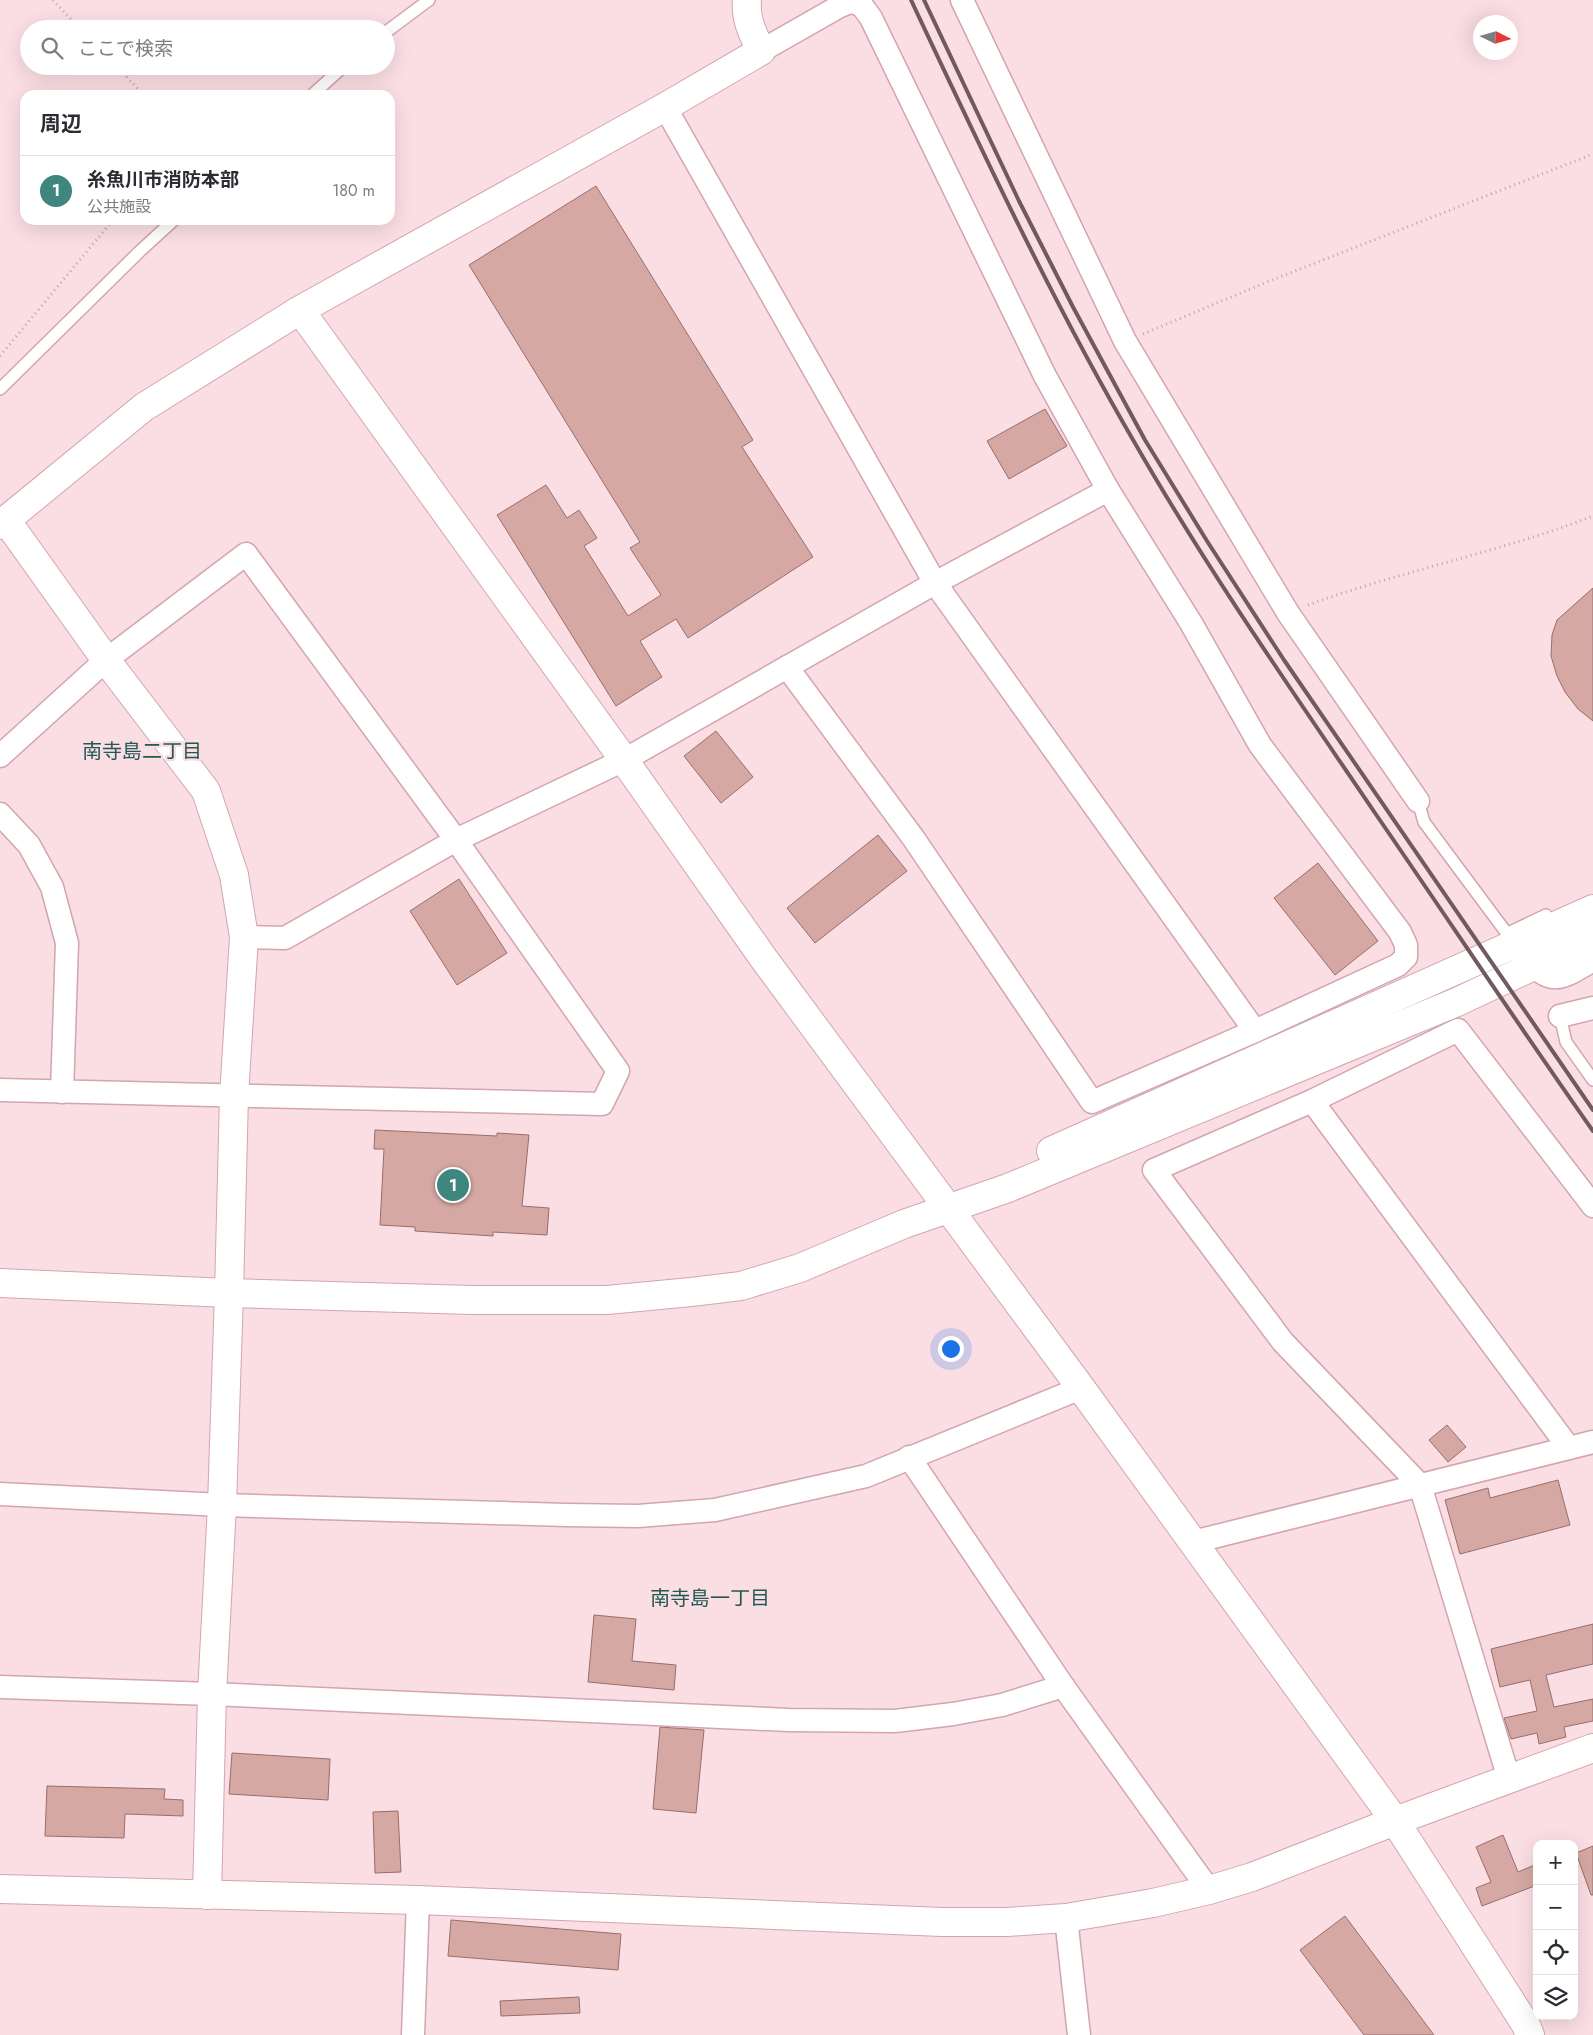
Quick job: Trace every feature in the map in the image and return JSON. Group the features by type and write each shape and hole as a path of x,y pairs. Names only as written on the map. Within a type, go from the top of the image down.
{"street":[{"path":"748,0 746,13 761,51"},
{"path":"962,0 1125,342 1288,613 1418,801"},
{"path":"207,1895 212,1694 222,1504 234,1096 244,937 234,875 206,791 3,523 144,407 300,310 665,107 840,6 853,1 863,7 871,18 1045,376 1108,490 1192,622 1260,745 1400,932 1406,945 1406,957 1398,965 1255,1031 1092,1102 914,839 787,667"},
{"path":"665,107 935,583 1255,1031"},
{"path":"300,310 624,760 764,959 1081,1388 1395,1821 1526,2025 1530,2035"},
{"path":"244,937 285,938 456,840 624,760 935,583 1108,490"},
{"path":"0,756 106,660 246,554 456,840 618,1071 602,1104 0,1090"},
{"path":"0,814 29,845 52,887 67,943 62,1092"},
{"path":"947,1208 1000,1173 1510,938 1593,909"},
{"path":"1510,938 1533,966 1550,977 1565,976 1593,960"},
{"path":"0,1283 229,1293 472,1300 606,1300 741,1286 800,1268 947,1208 1017,1184 1457,1002 1593,938"},
{"path":"1560,1016 1593,1008"},
{"path":"1509,1779 1420,1485 1283,1342 1154,1170 1312,1101 1458,1030 1593,1206"},
{"path":"1312,1101 1569,1448"},
{"path":"0,1494 222,1504 557,1515 638,1516 725,1508 866,1476 908,1457 1081,1388"},
{"path":"1193,1542 1593,1442"},
{"path":"908,1457 1062,1686 1209,1890"},
{"path":"0,1687 212,1694 789,1720 896,1721 1002,1705 1062,1686"},
{"path":"0,1889 418,1900 942,1922 1007,1922 1066,1918 1153,1903 1209,1890 1252,1877 1395,1821 1593,1748"},
{"path":"413,2035 418,1900"},
{"path":"1066,1918 1078,2035"}],"lane":[{"path":"395,25 429,0"},
{"path":"318,90 334,75"},
{"path":"0,388 169,225"},
{"path":"1418,801 1424,822 1510,938 1558,910"},
{"path":"1560,1016 1566,1042 1593,1080"}],"path":[{"path":"53,0 72,20"},
{"path":"125,75 139,90"},
{"path":"1125,342 1267,282 1593,154"},
{"path":"0,356 110,225"},
{"path":"1288,613 1352,589 1519,543 1593,516"}],"building":[{"path":"596,186 753,440 742,447 813,557 688,638 676,619 640,641 662,677 616,706 497,515 546,485 567,518 579,510 597,538 584,546 628,616 661,595 630,548 640,542 469,265"},
{"path":"1045,409 1067,446 1009,479 987,441"},
{"path":"1593,588 1593,721 1578,709 1565,692 1557,676 1551,656 1552,635 1557,620"},
{"path":"716,731 753,777 721,803 684,756"},
{"path":"878,835 907,871 815,943 787,908"},
{"path":"1318,863 1378,941 1335,975 1274,898"},
{"path":"459,879 507,953 457,985 410,911"},
{"path":"375,1130 497,1136 497,1133 529,1135 522,1206 549,1208 547,1235 493,1232 493,1236 415,1231 415,1227 380,1225 384,1149 374,1149"},
{"path":"1447,1425 1466,1447 1448,1462 1429,1440"},
{"path":"1558,1480 1570,1525 1460,1554 1445,1500 1488,1488 1490,1498"},
{"path":"594,1615 636,1619 632,1661 676,1665 674,1690 588,1682"},
{"path":"1593,1624 1593,1664 1546,1675 1554,1707 1593,1699 1593,1721 1564,1727 1566,1737 1539,1744 1537,1733 1511,1739 1504,1718 1537,1711 1530,1680 1500,1687 1491,1649"},
{"path":"660,1727 704,1730 696,1813 653,1809"},
{"path":"232,1753 330,1759 328,1800 229,1794"},
{"path":"47,1786 165,1789 164,1799 183,1800 183,1816 125,1814 124,1838 45,1836"},
{"path":"398,1811 401,1872 375,1873 373,1812"},
{"path":"1503,1835 1518,1872 1533,1866 1533,1887 1482,1906 1476,1888 1491,1882 1476,1847"},
{"path":"1593,1846 1593,1895 1591,1895 1578,1859 1578,1852"},
{"path":"1345,1916 1434,2035 1364,2035 1300,1950"},
{"path":"451,1920 621,1934 618,1970 448,1956"},
{"path":"579,1997 580,2013 501,2016 500,2001"}],"railway":[{"path":"911,0 991,169 1075,336 1164,492 1222,585 1283,677 1593,1131"},
{"path":"924,0 1019,201 1073,307 1145,440 1207,541 1284,660 1593,1110"}],"place":[{"name":"糸魚川市消防本部","path":"453,1185"}],"district":[{"name":"南寺島二丁目","path":"142,751"},
{"name":"南寺島一丁目","path":"710,1598"}]}
